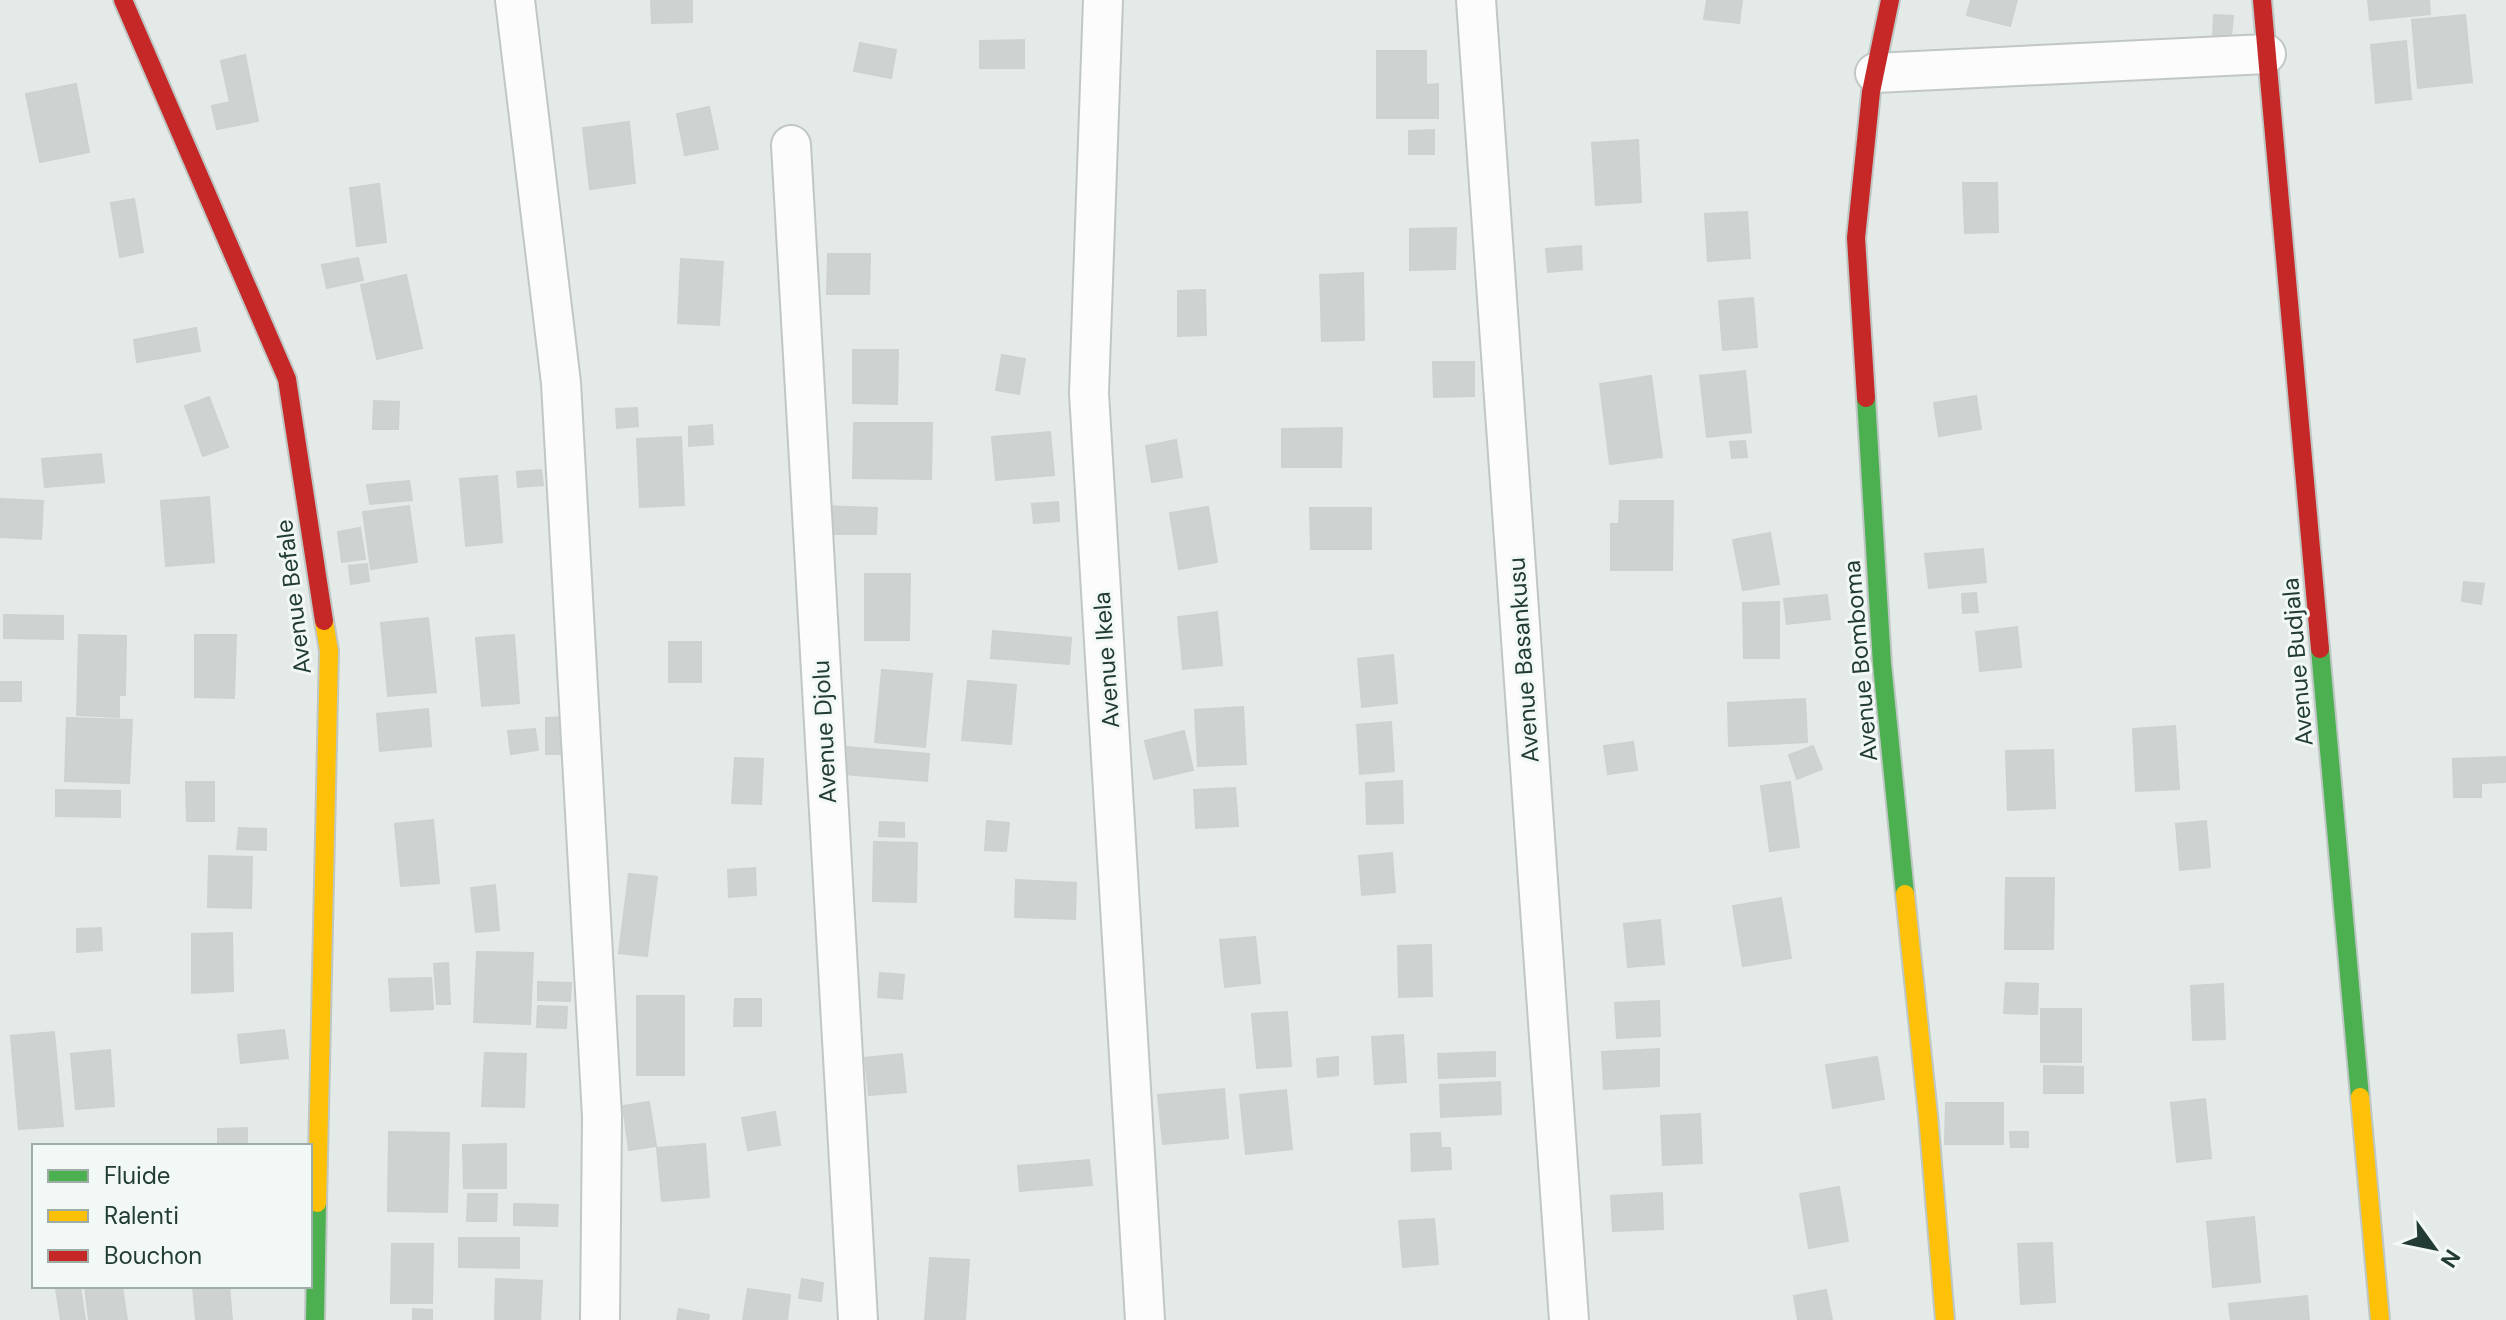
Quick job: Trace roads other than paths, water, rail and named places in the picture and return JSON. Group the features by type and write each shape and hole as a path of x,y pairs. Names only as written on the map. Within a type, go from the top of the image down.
{"street":[{"name":"Avenue Befale","path":"123,0 287,379 329,651 315,1320"},
{"path":"515,0 561,383 602,1116 600,1320"},
{"name":"Avenue Ikela","path":"1103,0 1089,393 1145,1320"},
{"name":"Avenue Basankusu","path":"1476,0 1569,1320"},
{"name":"Avenue Bomboma","path":"1890,0 1875,73 1856,238 1882,664 1928,1115 1945,1320"},
{"name":"Avenue Budjala","path":"2262,0 2380,1320"},
{"path":"1875,73 2266,54"},
{"name":"Avenue Djolu","path":"791,145 858,1320"}]}
